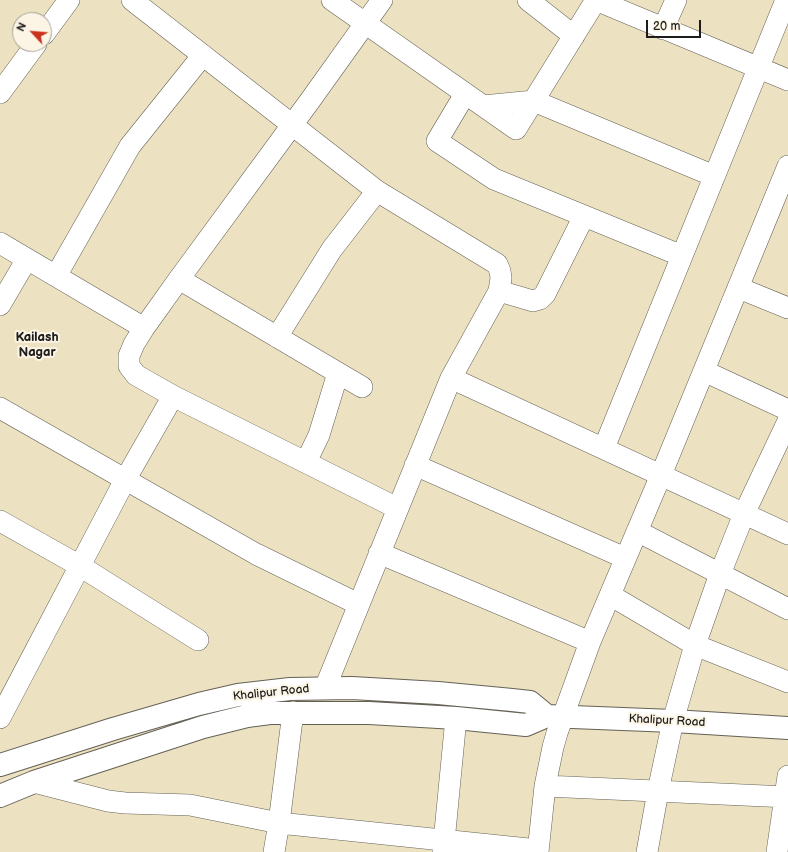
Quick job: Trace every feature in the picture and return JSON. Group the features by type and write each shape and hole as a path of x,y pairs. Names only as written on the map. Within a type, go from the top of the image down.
{"street":[{"path":"52,23 69,0"},
{"path":"132,0 377,191 497,264 500,271 501,278 499,291 452,378 358,604 325,688 318,712"},
{"path":"332,0 516,129 596,0 788,80"},
{"path":"382,0 144,328 128,356 129,366 136,376 397,508"},
{"path":"528,0 574,36"},
{"path":"663,29 676,0"},
{"path":"604,448 786,0"},
{"path":"0,93 30,52"},
{"path":"56,276 130,146 202,55"},
{"path":"465,94 437,141 494,179 682,256"},
{"path":"534,101 714,176"},
{"path":"34,782 108,801 141,804 190,805 279,823 444,846 538,851 545,786 555,740 555,716 590,642 739,288 783,195 788,166"},
{"path":"277,337 332,249 377,191"},
{"path":"499,291 533,301 540,299 545,294 584,216"},
{"path":"0,243 144,328"},
{"path":"0,305 27,259"},
{"path":"179,279 362,387"},
{"path":"739,288 788,308"},
{"path":"704,371 788,410"},
{"path":"306,462 319,435 338,373"},
{"path":"452,378 788,534"},
{"path":"0,718 125,480 173,396"},
{"path":"0,408 256,554 358,604"},
{"path":"647,852 658,791 674,721 695,644 720,574 744,514 788,421"},
{"path":"415,465 625,558"},
{"path":"0,521 80,566 198,640"},
{"path":"637,531 788,609"},
{"path":"379,553 590,642"},
{"path":"610,595 695,644 788,682"},
{"name":"Khalipur Road","path":"0,765 198,704 238,695 290,689 325,688 438,693 512,700 530,702 555,716"},
{"path":"274,852 293,712"},
{"name":"Khalipur Road","path":"0,796 34,782 203,727 247,716 293,712 369,713 456,718 526,725 555,716 788,728"},
{"path":"444,846 456,718"},
{"path":"777,852 787,797 788,776"},
{"path":"545,786 787,797"}],"district":[{"name":"Kailash Nagar","path":"37,346"}]}
